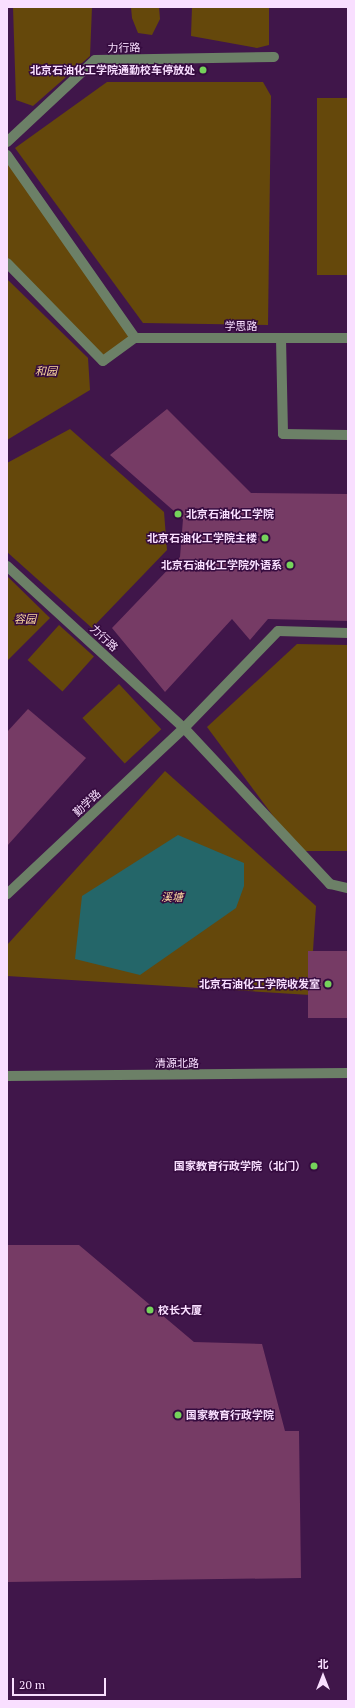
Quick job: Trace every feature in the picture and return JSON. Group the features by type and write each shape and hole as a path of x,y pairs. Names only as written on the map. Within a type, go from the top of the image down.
{"street":[{"name":"力行路","path":"7,142 95,60 274,57"},
{"path":"7,155 135,338 103,361 7,263"},
{"name":"学思路","path":"135,338 348,338"},
{"path":"281,338 283,434 348,435"},
{"name":"力行路","path":"7,566 184,728 330,884 348,888"},
{"name":"勤学路","path":"7,894 184,728 278,631 348,633"},
{"name":"清源北路","path":"7,1076 348,1073"}],"green space":[{"path":"13,7 92,7 90,56 33,106 16,100"},
{"path":"131,7 159,7 160,19 152,35 138,33 132,18"},
{"path":"192,7 269,7 269,45 257,48 191,36"},
{"path":"107,82 263,82 271,96 268,325 143,323 15,148"},
{"path":"317,98 348,98 348,275 317,275"},
{"path":"7,155 135,338 103,361 7,263"},
{"name":"和园","path":"7,279 88,358 90,390 7,440"},
{"path":"70,429 164,512 167,550 92,628 7,552 7,463"},
{"name":"容园","path":"7,576 50,618 7,661"},
{"path":"59,625 94,656 62,691 28,660"},
{"path":"297,644 348,645 348,851 299,851 207,727"},
{"path":"119,684 161,729 125,763 82,718"},
{"name":"溪塘","path":"165,771 316,906 310,995 7,976 7,945"}],"shaded area":[{"path":"178,835 244,863 244,886 236,908 140,975 75,959 82,896"}],"building":[{"name":"北京石油化工学院主楼","path":"167,409 251,493 348,494 348,621 268,619 250,640 232,619 165,692 112,628 180,557 183,519 110,455"},
{"path":"28,709 86,758 7,846 7,732"},
{"name":"北京石油化工学院收发室","path":"308,951 347,951 347,1018 308,1018"},
{"path":"7,1245 79,1245 194,1342 262,1344 285,1431 299,1431 301,1578 7,1582"}],"place":[{"name":"北京石油化工学院通勤校车停放处","path":"203,70"},
{"name":"北京石油化工学院","path":"178,514"},
{"name":"北京石油化工学院主楼","path":"265,538"},
{"name":"北京石油化工学院外语系","path":"290,565"},
{"name":"北京石油化工学院收发室","path":"328,984"},
{"name":"国家教育行政学院（北门）","path":"314,1166"},
{"name":"校长大厦","path":"150,1310"},
{"name":"国家教育行政学院","path":"178,1415"}]}
